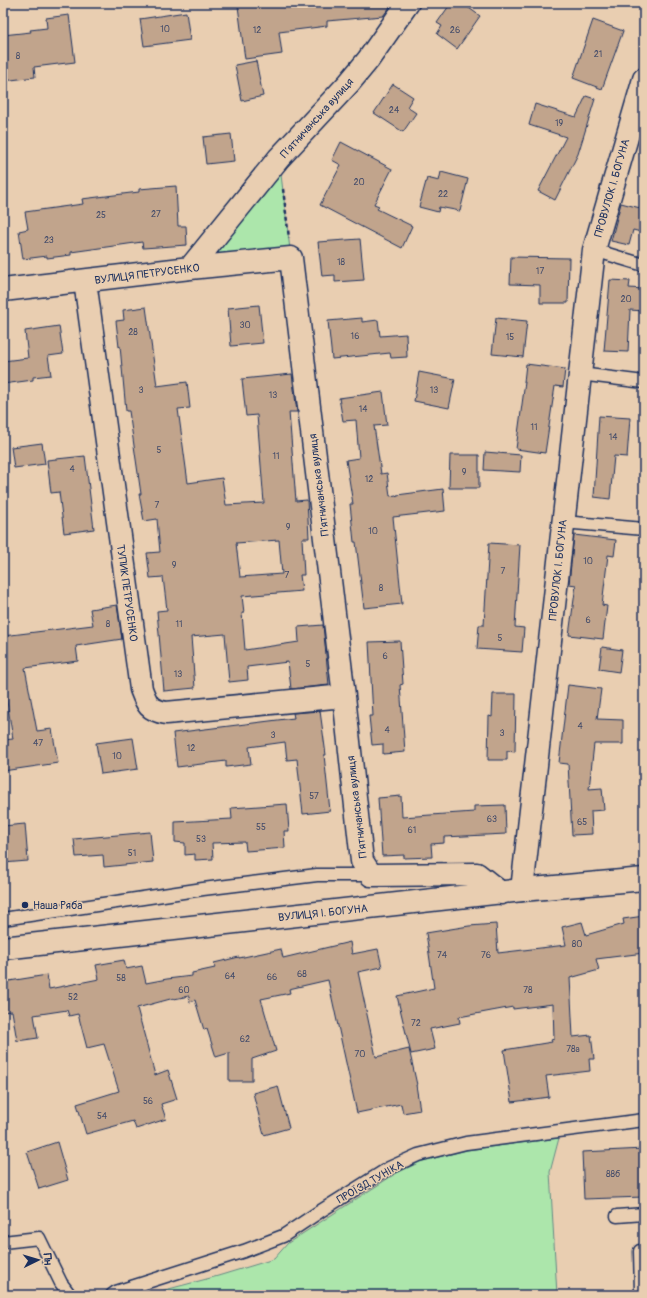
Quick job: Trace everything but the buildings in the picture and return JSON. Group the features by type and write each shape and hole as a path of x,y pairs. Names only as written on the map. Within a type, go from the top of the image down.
{"street":[{"name":"Пʼятничанська вулиця","path":"279,158 349,84 368,60 408,3"},
{"name":"ПРОВУЛОК І. БОГУНА","path":"511,892 563,522 594,250 644,79"},
{"path":"190,268 279,158"},
{"name":"Пʼятничанська вулиця","path":"292,258 362,861 371,875"},
{"name":"ВУЛИЦЯ ПЕТРУСЕНКО","path":"3,290 190,268 292,258"},
{"name":"ТУПИК ПЕТРУСЕНКО","path":"85,281 141,689 145,702 154,711 166,713 344,696"},
{"path":"371,875 477,874 511,892"},
{"name":"ВУЛИЦЯ І. БОГУНА","path":"3,948 644,878"}],"lane":[{"name":"ПРОВУЛОК І. БОГУНА","path":"594,250 644,265"},
{"path":"580,374 644,382"},
{"path":"563,522 644,529"},
{"path":"3,919 271,880 317,875 371,875"},
{"name":"ПРОЇЗД ТУНІКА","path":"112,1295 116,1292 244,1251 283,1236 389,1168 418,1155 466,1143 644,1120"},
{"path":"617,1216 644,1214"},
{"path":"3,1242 39,1238 61,1283 70,1295"},
{"path":"641,1292 640,1251 644,1251"}],"path":[{"name":"Пʼятничанська вулиця","path":"279,158 292,258"}],"green space":[{"path":"279,158 291,258 190,268"},
{"path":"559,1138 550,1172 557,1295 146,1295 218,1276 274,1259 288,1243 395,1174 422,1161 467,1150"}],"place":[{"name":"Наша Ряба","path":"25,905"}]}
